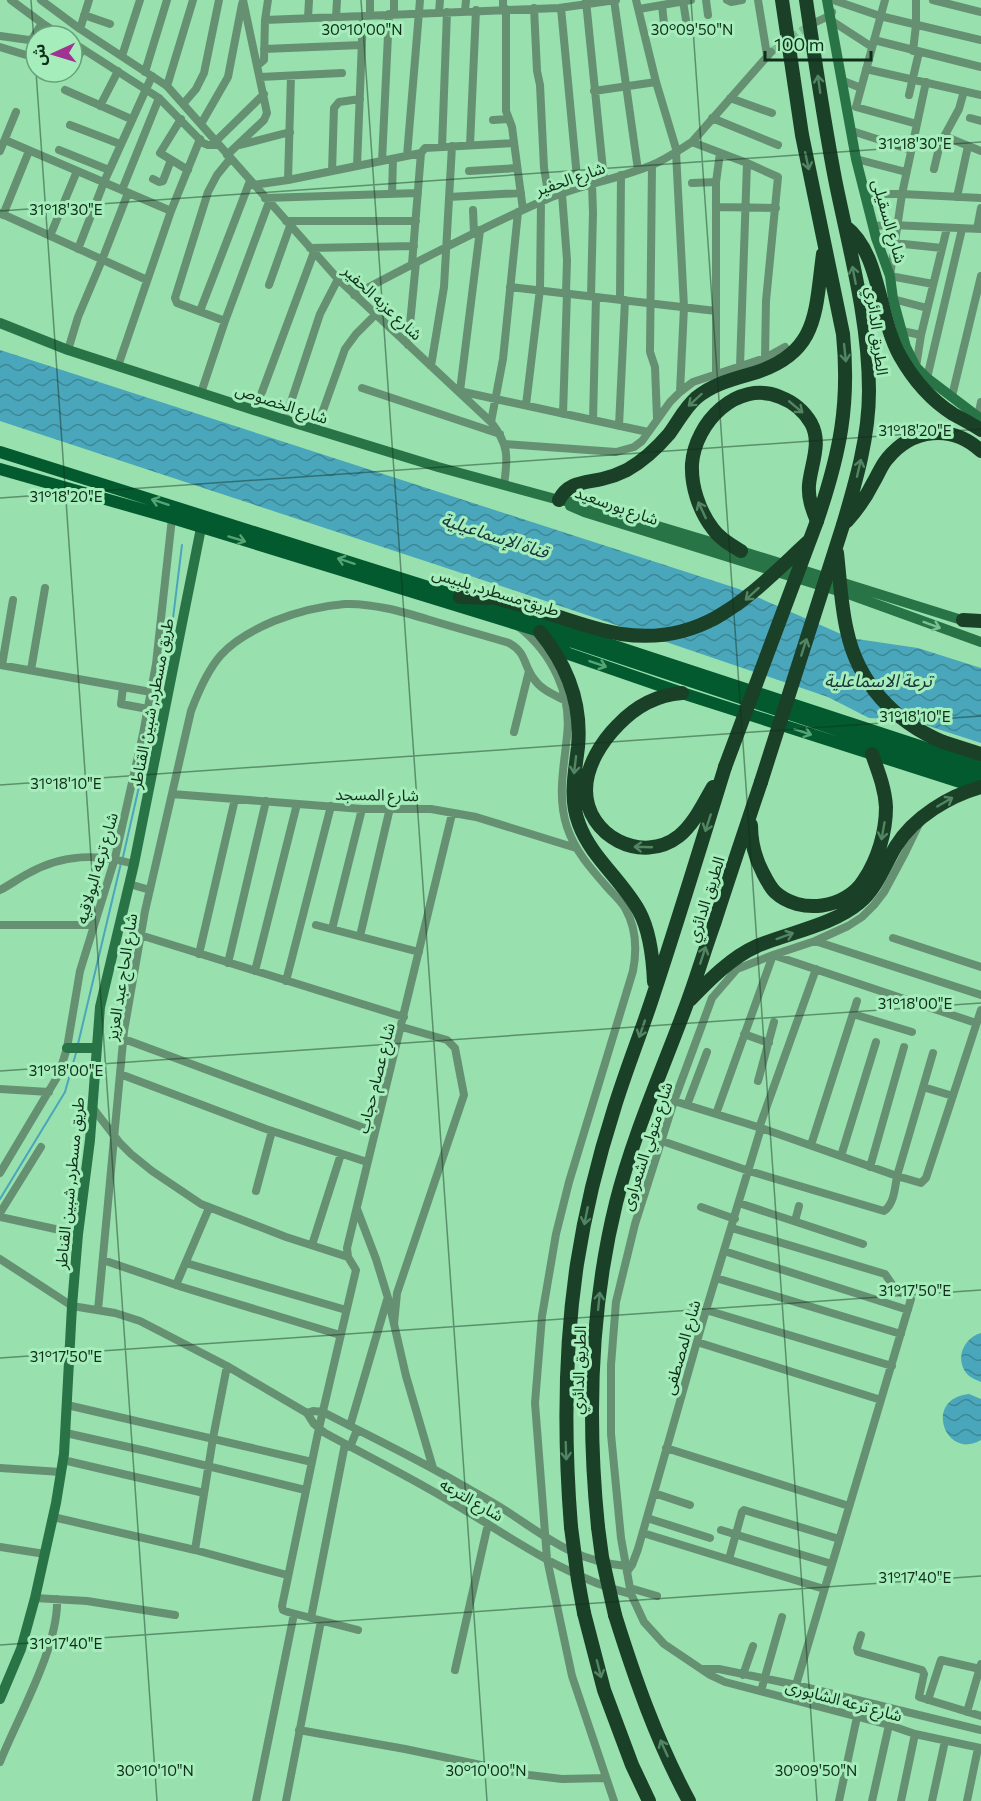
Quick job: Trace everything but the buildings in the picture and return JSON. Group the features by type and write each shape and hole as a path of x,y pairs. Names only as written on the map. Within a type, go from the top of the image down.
{"highway":[{"name":"الطريق الدائري","path":"649,1801 632,1766 604,1690 578,1580 571,1527 566,1434 566,1381 570,1317 587,1212 614,1109 652,1000 725,767 817,521 832,476 844,420 846,362 843,334 802,135 782,0"},
{"name":"الطريق الدائري","path":"689,1801 654,1728 633,1672 615,1615 602,1557 593,1478 594,1341 607,1248 616,1203 629,1157 687,1004 753,808 836,549 861,462 869,393 863,323 829,144 806,0"},
{"path":"845,226 858,238 869,259 889,332 906,366 921,387 937,402 981,430"},
{"path":"559,500 565,491 574,485 613,476 639,462 670,433 686,409 704,392 722,382 776,365 796,350 809,332 813,318 825,243"},
{"path":"741,551 725,542 713,529 704,514 695,489 692,462 700,435 710,420 730,401 747,393 767,393 787,400 799,408 812,424 817,445 809,494 817,521"},
{"path":"843,525 863,501 886,460 897,448 910,440 925,434 948,433 963,438 981,451"},
{"path":"460,597 496,598 620,634 654,635 678,632 702,625 732,609 810,540"},
{"path":"836,549 847,633 854,655 878,695 903,719 922,732 981,754"},
{"path":"963,620 981,621"},
{"path":"545,633 566,671 576,707 578,740 573,796 579,824 592,849 639,911 652,957 654,982 652,1000"},
{"path":"682,693 666,695 642,704 620,722 605,739 588,775 586,790 593,818 612,839 625,845 654,848 667,844 679,837 690,825 725,767"},
{"path":"753,808 751,832 753,849 760,868 776,892 789,901 802,905 823,905 843,899 864,881 881,843 885,825 886,806 883,787 872,754"},
{"path":"687,1004 717,974 756,946 834,918 858,904 876,883 897,844 921,819 951,798 981,787"}],"main road":[{"name":"شارع السقيلى","path":"833,0 831,18 856,159 876,238 890,276 893,300 906,347 916,367 927,378 980,417"},
{"name":"شارع الخصوص","path":"0,323 68,350 316,430 438,468 559,500"},
{"name":"طريق مسطرد, بلبيس","path":"0,452 460,597 981,766"},
{"name":"طريق مسطرد, بلبيس","path":"0,469 545,633 981,779"},
{"name":"شارع بورسعيد","path":"559,500 584,504 981,626"},
{"name":"شارع بورسعيد","path":"559,500 584,512 851,594 981,642"},
{"name":"طريق مسطرد, شبين القناطر","path":"0,1698 21,1648 38,1598 62,1466 75,1307 78,1234 90,1140 91,1048 134,864 201,528"},
{"path":"902,614 906,602"},
{"path":"545,633 569,654 682,693 963,783 981,779"},
{"path":"69,1048 91,1048"}],"street":[{"path":"11,0 44,24"},
{"name":"شارع عزبه الحفير","path":"41,0 73,24"},
{"path":"81,24 88,0"},
{"path":"122,57 140,0"},
{"path":"78,249 145,88 167,0"},
{"path":"167,86 193,0"},
{"path":"184,104 196,89 204,73 219,0"},
{"path":"225,321 177,303 175,297 208,192 229,157 266,117 264,94 243,0"},
{"path":"201,124 228,77 243,0"},
{"path":"258,65 264,60 268,0"},
{"path":"308,18 309,0"},
{"path":"336,17 337,0"},
{"path":"357,166 362,45 369,0"},
{"path":"382,161 391,14 394,0"},
{"path":"407,156 420,0"},
{"path":"440,0 443,12 442,147"},
{"path":"465,11 466,0"},
{"path":"491,422 503,359 521,211 518,168 510,121 506,111 503,0"},
{"path":"265,20 505,9 615,0 638,170"},
{"path":"706,0 708,15"},
{"path":"727,0 731,2 741,0"},
{"name":"شارع الحفير","path":"354,294 477,231 545,200 652,165 692,142 769,54 758,0"},
{"path":"833,0 880,16 981,40"},
{"path":"885,0 856,105 858,108 917,124"},
{"path":"909,95 916,52 916,0"},
{"path":"933,0 981,12"},
{"path":"680,392 684,307 676,152 637,4 662,5 687,1 686,20"},
{"path":"586,3 604,180"},
{"path":"526,405 540,290 545,200 540,85 532,5"},
{"path":"560,5 578,188"},
{"path":"662,5 664,24"},
{"path":"470,145 476,10"},
{"path":"46,24 58,13"},
{"path":"84,15 110,24"},
{"path":"814,22 831,18 873,43 981,67"},
{"name":"شارع عزبه الحفير","path":"84,32 167,86 338,279 491,422 505,444 507,461 504,485"},
{"path":"0,36 24,39"},
{"path":"264,49 362,45"},
{"path":"0,47 24,54"},
{"name":"شارع عزبه الحفير","path":"84,50 159,98 208,146 216,143"},
{"path":"866,69 981,95"},
{"path":"100,105 118,71"},
{"path":"260,77 342,73"},
{"path":"288,180 291,76"},
{"path":"841,80 861,88"},
{"path":"594,91 656,82"},
{"path":"926,82 906,172 890,276 933,284"},
{"path":"65,90 131,119"},
{"path":"934,169 944,136 959,109 964,91"},
{"path":"216,143 264,94"},
{"path":"68,350 78,317 102,260 159,98"},
{"path":"730,98 772,113"},
{"path":"332,171 334,108 339,102 360,99"},
{"path":"0,151 16,112"},
{"path":"712,118 778,146"},
{"path":"970,118 981,121"},
{"path":"182,119 160,152 188,170"},
{"path":"493,120 510,121"},
{"path":"70,125 120,144"},
{"path":"852,131 911,150"},
{"path":"239,145 290,132"},
{"path":"944,136 981,151"},
{"path":"118,366 171,211 200,139"},
{"path":"4,140 171,211"},
{"path":"692,142 777,176 779,180 766,302 765,358"},
{"path":"408,345 422,153 425,148 514,143"},
{"path":"432,366 444,287 452,146"},
{"path":"957,197 968,146"},
{"path":"29,150 1,214 147,280"},
{"path":"59,150 109,170"},
{"path":"200,311 252,183 288,180 422,153"},
{"path":"716,374 716,183 720,153"},
{"path":"392,195 393,159"},
{"path":"856,159 906,172"},
{"path":"153,179 163,181 171,160"},
{"path":"740,366 747,163"},
{"path":"652,165 650,352 655,367 657,418"},
{"path":"469,171 518,168"},
{"path":"50,236 77,171"},
{"path":"619,426 622,300 621,175"},
{"path":"692,183 716,183"},
{"path":"592,184 593,420"},
{"path":"201,393 267,200 418,193"},
{"path":"449,197 521,193"},
{"path":"562,194 567,249 563,414"},
{"path":"866,194 981,198"},
{"path":"716,207 776,208"},
{"path":"873,226 979,229 981,208"},
{"path":"473,210 477,231 459,391 648,432"},
{"path":"269,285 288,224 416,220"},
{"path":"916,367 921,335 946,228"},
{"path":"927,378 962,229"},
{"path":"876,238 895,239 942,248"},
{"path":"262,392 312,250 414,246"},
{"path":"952,396 981,276"},
{"path":"285,420 320,314 338,279"},
{"path":"510,287 716,311"},
{"path":"893,300 927,308"},
{"path":"316,430 345,349 376,314"},
{"path":"902,331 921,335"},
{"path":"505,444 625,451 642,441 657,418 680,392 693,382 765,358 785,347"},
{"path":"362,388 501,435"},
{"path":"980,417 981,402"},
{"name":"شارع ترعه البولاقيه","path":"0,1173 60,1074 69,1048 76,986 116,858 148,709 156,664 172,519"},
{"path":"31,670 45,588"},
{"path":"13,600 1,665 151,692"},
{"name":"شارع الحاج عبد العزيز","path":"95,1310 103,1260 123,1039 140,935 191,711 201,683 219,655 234,642 261,627 302,610 346,604 391,609 509,643 522,654 534,680 542,688 566,701"},
{"path":"516,624 545,654 556,671 566,701 568,734 561,797 567,827 576,848 589,867 624,907 633,929 635,954 633,971 562,1208 546,1288 538,1345 535,1403 547,1559 572,1676 614,1801"},
{"path":"513,732 529,671"},
{"path":"123,687 121,704 148,709"},
{"name":"شارع المسجد","path":"172,794 362,809 431,809 476,818 576,848"},
{"path":"199,954 235,799"},
{"path":"228,963 266,801"},
{"path":"255,971 297,804"},
{"path":"286,981 331,807"},
{"path":"360,936 390,808"},
{"path":"332,929 362,809"},
{"path":"404,1017 452,814"},
{"name":"شارع متولي الشعراوى","path":"631,1591 621,1538 611,1434 610,1400 615,1302 635,1224 674,1101 712,998 737,969 815,941 848,926 874,905 893,876 921,819"},
{"path":"0,890 29,873 60,861 90,856 116,858 134,864"},
{"path":"129,884 150,890"},
{"path":"0,925 94,925"},
{"path":"316,925 419,952"},
{"name":"شارع عصام حجاب","path":"140,935 404,1017 347,1248 348,1257 356,1270 319,1428 282,1606 283,1610 294,1614"},
{"path":"893,938 981,967"},
{"path":"815,941 981,994"},
{"path":"716,1114 772,955 976,1023"},
{"name":"شارع المصطفى","path":"626,1569 636,1557 760,1128 816,969"},
{"path":"811,1145 857,1001"},
{"path":"674,1101 811,1145 918,1183 924,1182 981,1010"},
{"path":"853,1014 912,1032"},
{"path":"758,1082 774,1022"},
{"path":"394,1324 397,1293 464,1095 455,1048 447,1040 402,1027"},
{"path":"744,1034 769,1043"},
{"path":"123,1039 375,1132"},
{"path":"841,1156 876,1042"},
{"path":"870,1167 904,1047"},
{"path":"687,1105 707,1052"},
{"path":"662,1141 749,1172 884,1211 890,1206 933,1053"},
{"path":"120,1074 272,1131 367,1162"},
{"path":"923,1087 953,1096"},
{"path":"0,1089 49,1092"},
{"path":"92,1107 114,1137 131,1154 153,1172 209,1208 285,1237 348,1257"},
{"path":"256,1191 272,1131"},
{"path":"41,1147 0,1215 78,1234"},
{"path":"312,1245 341,1154"},
{"path":"739,1203 863,1244"},
{"path":"795,1221 799,1206"},
{"path":"701,1207 735,1218"},
{"path":"176,1285 209,1208"},
{"path":"357,1209 388,1298 406,1376 433,1468"},
{"path":"732,1228 885,1274 896,1290 910,1297 892,1366 824,1589 798,1686 797,1701"},
{"path":"724,1251 908,1310"},
{"path":"0,1259 75,1307"},
{"path":"103,1260 176,1285 340,1335"},
{"path":"186,1263 346,1310"},
{"path":"716,1278 901,1334"},
{"path":"311,1618 347,1445 388,1298"},
{"name":"شارع الترعه","path":"75,1307 115,1313 140,1321 227,1366 307,1413 314,1424 347,1445 450,1500 547,1559 589,1581 657,1596"},
{"path":"706,1310 892,1366"},
{"path":"697,1342 881,1400"},
{"path":"195,1550 227,1366"},
{"path":"67,1405 312,1462"},
{"path":"307,1413 323,1412"},
{"name":"شارع الترعه","path":"323,1412 433,1468 575,1554 591,1561 626,1569"},
{"path":"66,1433 306,1490"},
{"path":"666,1448 849,1506"},
{"path":"0,1468 62,1466 204,1493"},
{"path":"654,1493 690,1504"},
{"path":"729,1559 744,1510 839,1539"},
{"path":"53,1517 195,1550 287,1575"},
{"path":"646,1518 710,1538"},
{"path":"455,1670 488,1524"},
{"path":"721,1530 832,1564"},
{"path":"643,1533 824,1589"},
{"path":"0,1547 45,1554"},
{"name":"شارع ترعه الشابورى","path":"631,1591 636,1609 653,1634 664,1644 717,1679 915,1734 980,1748"},
{"path":"38,1598 87,1601 175,1615"},
{"path":"0,1762 45,1657 56,1616 54,1599"},
{"path":"256,1801 294,1614 358,1630"},
{"path":"761,1691 782,1617"},
{"path":"286,1801 321,1621"},
{"path":"861,1635 856,1649 858,1652 922,1670 923,1676 918,1695 981,1716"},
{"path":"743,1675 753,1646"},
{"path":"928,1700 941,1660 980,1666 967,1712"},
{"name":"شارع ترعه الشابورى","path":"703,1669 719,1669 798,1686 981,1730"},
{"path":"839,1801 857,1717"},
{"path":"872,1801 889,1725"},
{"path":"299,1730 529,1775 561,1779 606,1778"},
{"path":"901,1801 915,1734"},
{"path":"932,1801 945,1741"},
{"path":"967,1801 980,1748"}],"water":[{"name":"ترعة الاسماعلية","path":"0,350 739,589 850,638 918,648 981,668 981,743 910,720 869,718 828,697 507,588 0,421"},
{"path":"981,1333 981,1382 968,1375 961,1356 969,1340"},
{"path":"969,1394 981,1399 981,1440 969,1444 958,1442 949,1436 944,1427 943,1416 946,1406 955,1398"}],"waterway":[{"path":"123,857 168,659 182,545"},
{"path":"78,1044 121,863"},
{"path":"0,1199 65,1092 76,1053"}],"tunnel":[{"path":"771,52 810,25"}],"water label":[{"name":"قناة الإسماعيلية","path":"495,535"}]}
